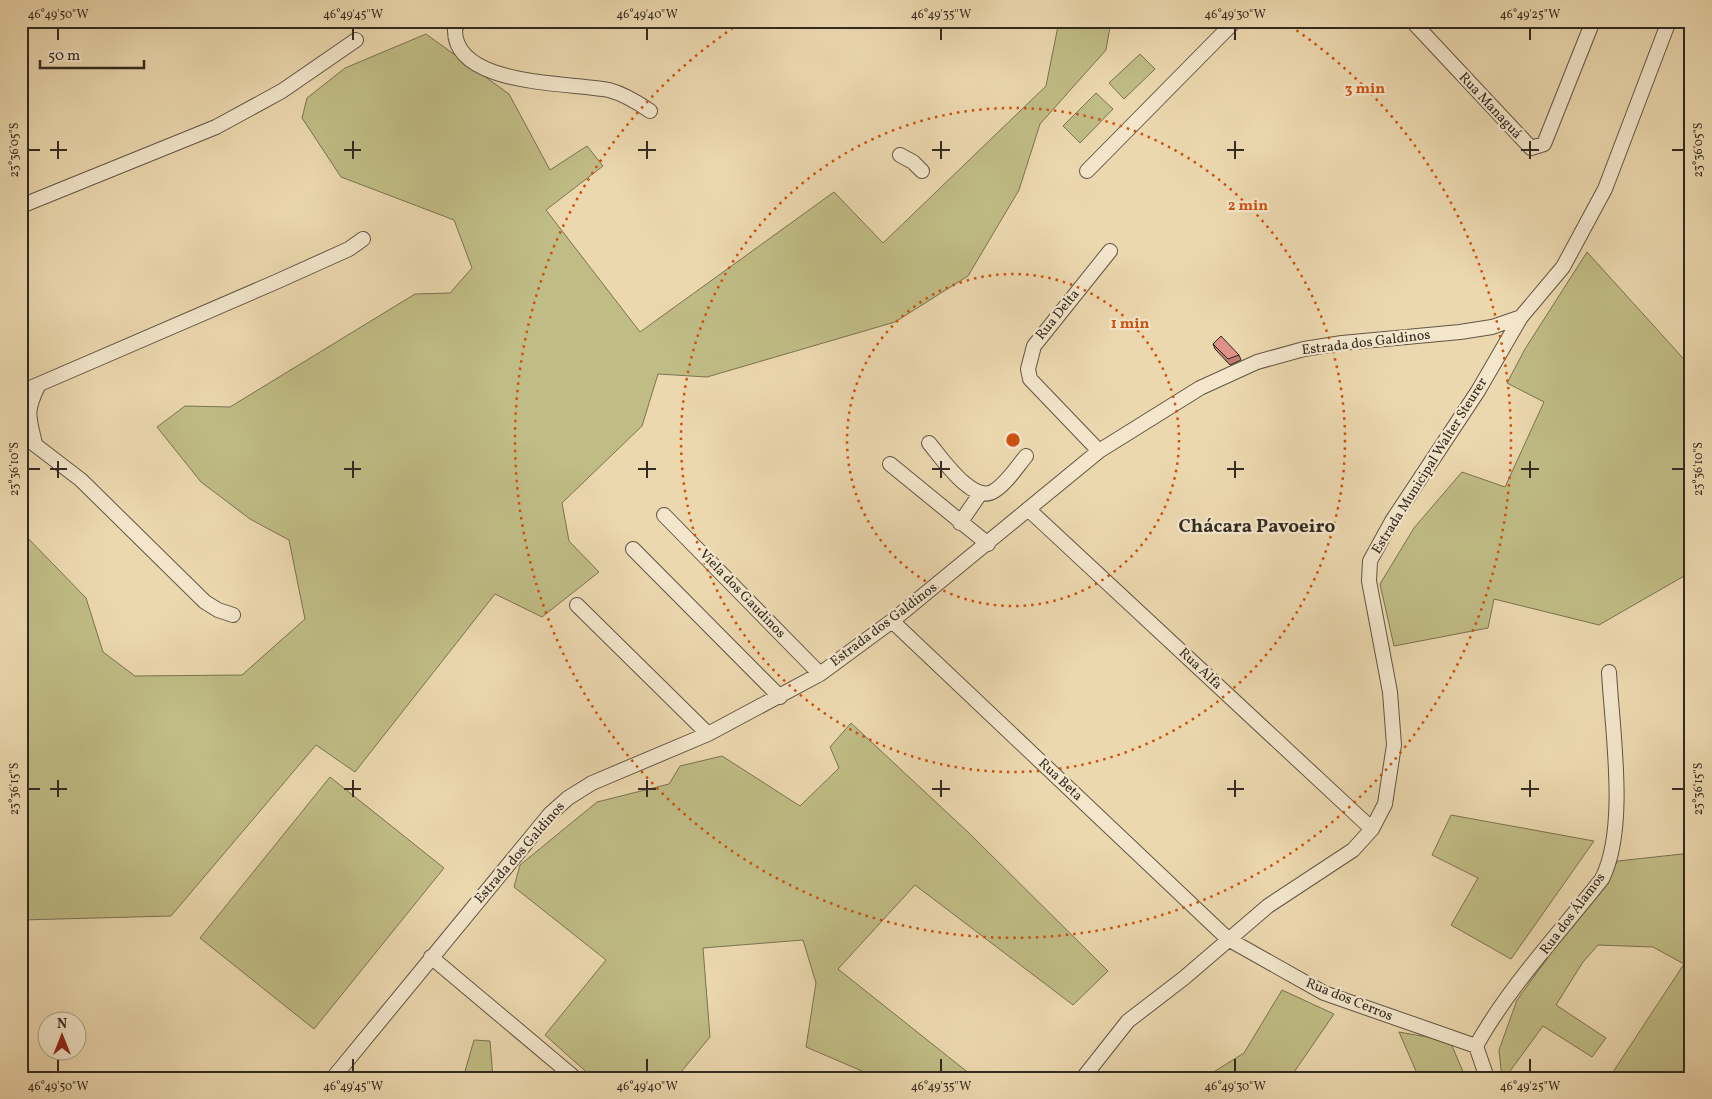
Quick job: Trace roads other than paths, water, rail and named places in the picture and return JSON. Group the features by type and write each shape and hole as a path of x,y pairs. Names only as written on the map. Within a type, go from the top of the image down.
{"street":[{"path":"460,21 454,28 457,48 464,56 492,72 538,83 609,90 629,97 650,111"},
{"path":"1087,171 1235,21"},
{"name":"Rua Managuá","path":"1412,21 1531,148 1544,144 1592,21"},
{"name":"Estrada Municipal Walter Steurer","path":"1082,1078 1128,1020 1184,978 1268,906 1353,850 1372,829 1386,804 1394,745 1390,692 1369,581 1370,561 1392,521 1478,391 1521,318 1563,267 1605,189 1669,21"},
{"path":"21,206 216,127 282,91 356,40"},
{"path":"900,155 913,162 922,172"},
{"path":"21,392 350,249 363,239"},
{"name":"Rua Delta","path":"1099,451 1030,379 1028,369 1034,346 1110,251"},
{"name":"Estrada dos Galdinos","path":"333,1078 550,814 568,798 592,783 708,734 820,674 892,621 1099,451 1200,388 1257,362 1304,349 1342,343 1492,327 1521,318"},
{"path":"35,444 27,416 30,403 38,386"},
{"path":"21,434 81,480 205,602 218,610 233,615"},
{"path":"929,443 966,486 980,494 994,492 1026,456"},
{"path":"890,464 988,544"},
{"path":"960,523 980,494"},
{"name":"Rua Alfa","path":"1028,509 1372,829"},
{"name":"Viela dos Gaudinos","path":"664,515 820,674"},
{"path":"632,550 780,697"},
{"path":"577,605 708,734"},
{"name":"Rua Beta","path":"892,621 1228,939"},
{"name":"Rua dos Álamos","path":"1476,1046 1486,1027 1602,879 1610,864 1616,801 1609,672"},
{"name":"Rua dos Cerros","path":"1228,939 1324,993 1476,1046"},
{"path":"431,957 574,1078"},
{"path":"1476,1046 1486,1078"}],"district":[{"name":"Chácara Pavoeiro","path":"1257,527"}]}
